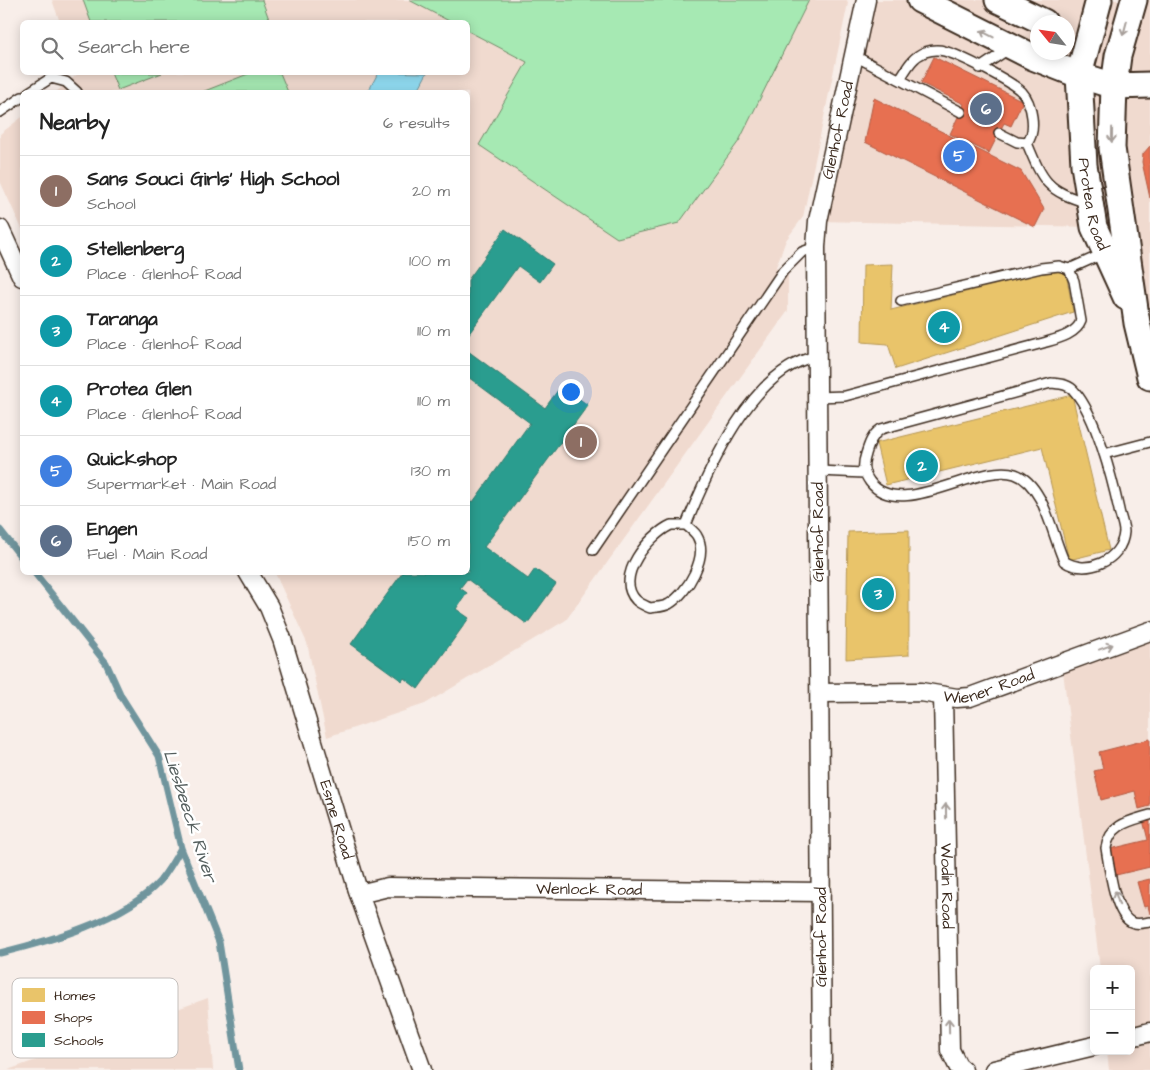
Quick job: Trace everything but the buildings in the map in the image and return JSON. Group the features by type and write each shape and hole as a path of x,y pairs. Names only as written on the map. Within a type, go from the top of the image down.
{"main road":[{"path":"920,0 1012,46 1079,75 1114,86 1150,84"},
{"path":"998,0 1030,15"},
{"name":"Protea Road","path":"1099,0 1077,38 1084,165 1094,227 1137,324"},
{"name":"Protea Road","path":"1134,0 1118,56 1114,86 1112,148 1137,324 1150,377"},
{"path":"1077,38 1118,56 1150,84"}],"street":[{"name":"Glenhof Road","path":"822,1070 816,247 818,221 866,0"},
{"path":"0,229 20,273"},
{"name":"Esme Road","path":"252,575 269,607 282,639 359,894 422,1070"},
{"name":"Wiener Road","path":"820,693 921,692 943,696 970,697 1150,631"},
{"name":"Wodin Road","path":"943,696 950,1050 958,1066 963,1070"},
{"name":"Wenlock Road","path":"359,894 388,887 821,892"},
{"path":"1135,1034 1150,1032"},
{"path":"994,1070 1090,1047"}],"lane":[{"path":"980,68 1012,46"},
{"path":"900,79 916,57 935,50 954,55 1013,84 1024,94 1032,126 1032,136 1027,143"},
{"path":"853,55 961,112"},
{"path":"33,90 50,78 66,82 75,90"},
{"path":"0,112 20,98"},
{"path":"999,133 1017,142 1027,143"},
{"path":"1027,143 1042,174 1051,187 1061,194 1090,203"},
{"path":"593,550 783,271 802,252 816,247"},
{"path":"1069,269 1106,253"},
{"path":"817,397 845,396 1065,336 1079,325 1081,321 1074,280 1069,269 1062,266 1051,266 901,301"},
{"path":"686,525 711,466 746,410 787,367 801,359 817,356"},
{"path":"1051,383 1069,386 1075,391 1083,405 1104,454 1124,532 1120,545 1110,558 1095,566 1085,568 1072,566 1064,560 1037,493 1026,479 1015,474 996,473 907,496 890,494 875,487 864,473 863,464 869,445 876,433 881,429 1051,383"},
{"path":"1104,454 1150,442"},
{"path":"818,471 864,473"},
{"path":"671,525 686,525 697,535 700,546 692,581 668,605 650,608 636,600 630,588 630,572 646,545 661,529 671,525"},
{"path":"1150,815 1125,822 1113,830 1107,839 1106,848 1121,913 1131,922 1138,924 1150,922"}],"shaded area":[{"path":"52,0 847,0 848,3 803,217 786,240 776,267 788,276 788,311 566,620 425,704 327,737 307,643 276,575 470,575 470,90 58,90 76,75 470,75 470,20 59,20"},
{"path":"866,0 1150,0 1150,377 1094,227 818,221"},
{"path":"20,119 20,225 0,181 0,134"},
{"path":"1150,631 1150,1070 1109,1070 1107,1055 1135,1055 1135,965 1100,965 1062,663"},
{"path":"208,998 213,1070 8,1070 41,1058 178,1058 178,1009"}],"green space":[{"path":"83,0 262,0 269,20 90,20"},
{"path":"409,0 809,0 739,141 679,223 617,238 479,145 527,62 470,32 470,20 447,20"},
{"path":"112,75 157,75 118,90"},
{"path":"245,75 281,75 287,90 207,90"}],"water":[{"path":"377,75 426,75 418,90 369,90"}],"waterway":[{"name":"Liesbeeck River","path":"0,530 20,555"},
{"name":"Liesbeeck River","path":"36,575 106,663 121,696 159,756 181,848 219,942 239,1070"},
{"path":"0,953 63,935 107,918 127,907 145,895 160,881 181,848"}],"place":[{"name":"Engen","path":"986,109"},
{"name":"Quickshop","path":"959,156"},
{"name":"Protea Glen","path":"944,327"},
{"name":"Sans Souci Girls' High School","path":"581,442"},
{"name":"Stellenberg","path":"922,466"},
{"name":"Taranga","path":"878,594"}]}
